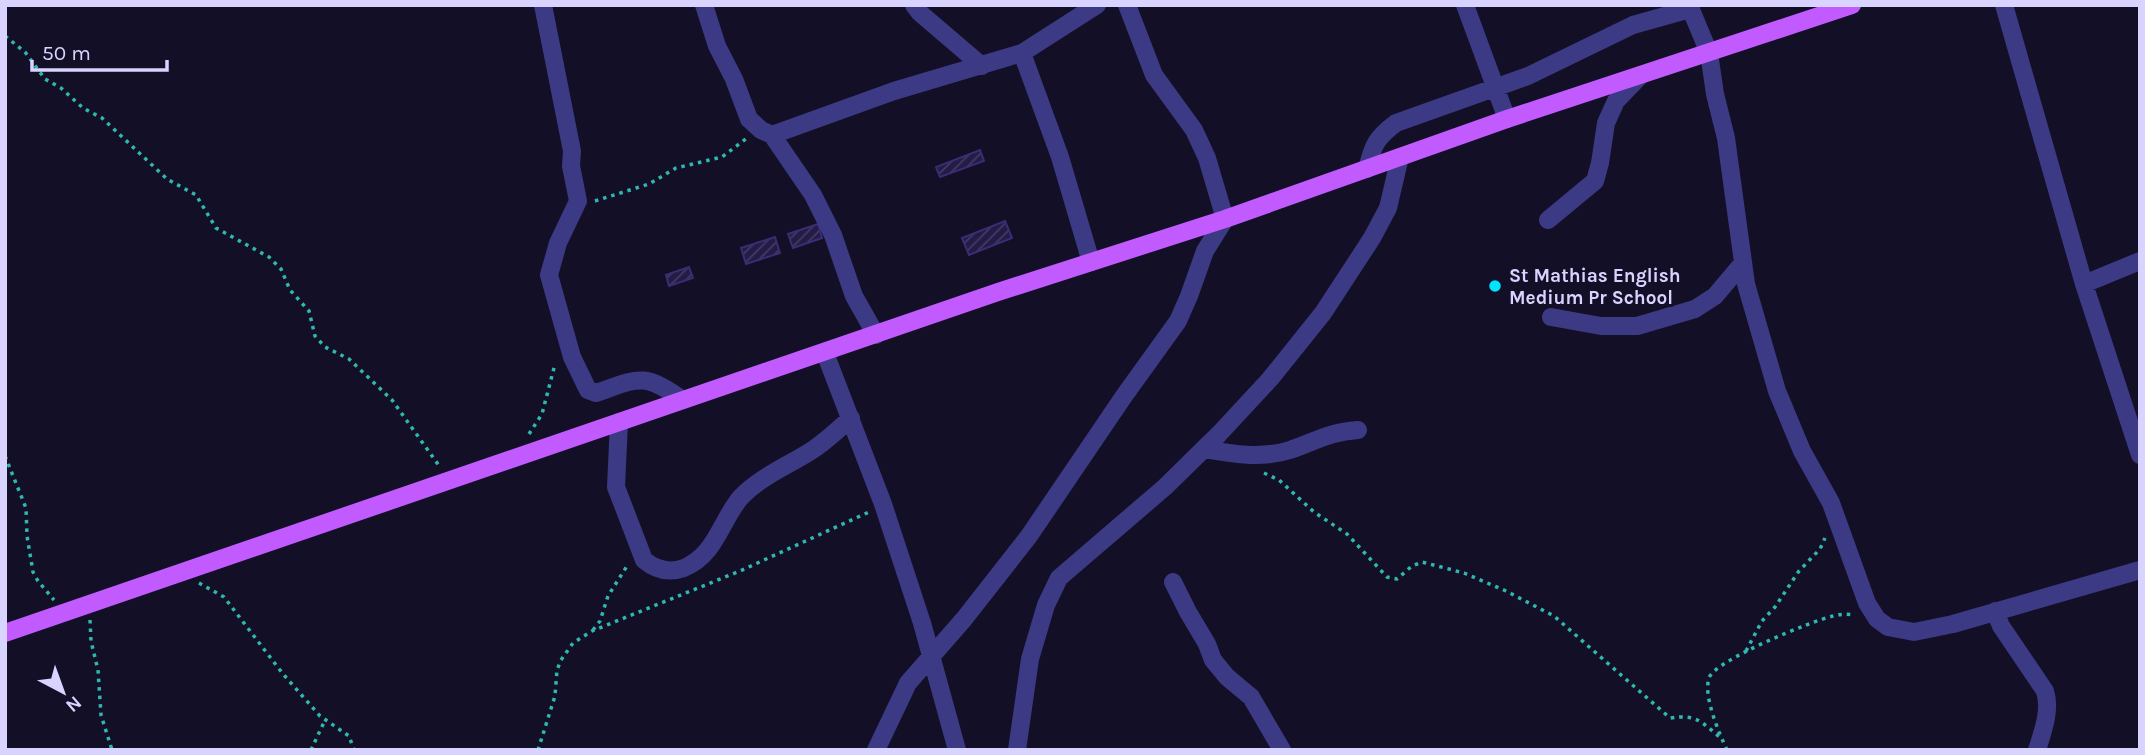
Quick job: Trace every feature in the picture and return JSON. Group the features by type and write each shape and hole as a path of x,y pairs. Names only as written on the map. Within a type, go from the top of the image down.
{"main road":[{"path":"5,633 618,422 1225,219 1507,119 1852,5"}],"street":[{"path":"543,5 572,152 571,166 578,201 558,243 550,275 572,357 588,390 596,393 629,381 646,379 663,386 683,400"},
{"path":"704,5 749,119 766,132 813,195 833,235 854,296 876,335"},
{"path":"914,5 982,66"},
{"path":"766,132 1022,53 1097,5"},
{"path":"876,750 908,683 964,620 1029,536 1178,321 1205,251 1225,219 1207,158 1194,130 1154,75 1127,5"},
{"path":"1465,5 1507,119"},
{"path":"2004,5 2084,284 2133,409 2140,455"},
{"path":"1367,169 1374,144 1382,133 1396,123 1528,76 1633,25 1689,7 1709,53 1715,94 1726,138 1746,284 1777,391 1797,442 1823,487 1867,603 1877,619 1888,627 1914,632 2140,570"},
{"path":"1022,53 1064,170 1091,262"},
{"path":"1548,220 1595,181 1606,123 1616,101 1641,75"},
{"path":"1017,750 1033,648 1046,605 1059,578 1166,487 1270,379 1323,313 1372,238 1388,208 1400,157"},
{"path":"2084,284 2140,261"},
{"path":"1551,317 1601,326 1637,326 1695,309 1715,296 1742,264"},
{"path":"825,353 883,504 922,622 957,750"},
{"path":"618,422 616,487 644,560 667,571 692,564 714,543 729,512 743,495 770,474 815,449 851,418"},
{"path":"1204,449 1240,455 1268,454 1290,450 1336,432 1358,430"},
{"path":"1173,582 1213,660 1227,677 1251,697 1282,750"},
{"path":"1995,611 2001,626 2048,699 2037,750"}],"path":[{"path":"5,36 25,52 45,79 61,88 83,108 102,118 167,179 196,195 216,228 258,250 275,263 285,274 290,290 309,311 315,336 326,347 349,359 391,400 450,480"},
{"path":"576,208 649,184 676,168 722,157 766,132"},
{"path":"509,460 539,421 555,362"},
{"path":"1240,455 1279,480 1314,512 1347,534 1387,577 1397,579 1412,566 1422,562 1464,573 1506,591 1554,616 1630,685 1657,704 1665,715 1670,718 1684,715 1691,717 1722,739"},
{"path":"5,456 26,508 33,572 64,613"},
{"path":"538,750 555,696 557,670 573,643 593,631 740,571 883,504"},
{"path":"1746,651 1762,621 1775,607 1799,571 1820,549 1827,533 1838,523"},
{"path":"593,631 637,541"},
{"path":"181,573 224,597 283,674 325,720 349,736 354,750"},
{"path":"89,604 101,715 112,750"},
{"path":"1727,750 1717,728 1708,692 1709,677 1722,663 1832,616 1845,613 1877,619"},
{"path":"311,750 325,720"}],"building":[{"path":"980,150 984,161 940,177 936,167"},
{"path":"1005,221 1012,238 969,255 962,238"},
{"path":"818,224 822,238 793,248 788,234"},
{"path":"775,237 780,253 746,264 741,248"},
{"path":"689,267 693,278 669,286 666,275"}],"place":[{"name":"St Mathias English Medium Pr School","path":"1495,286"}]}
